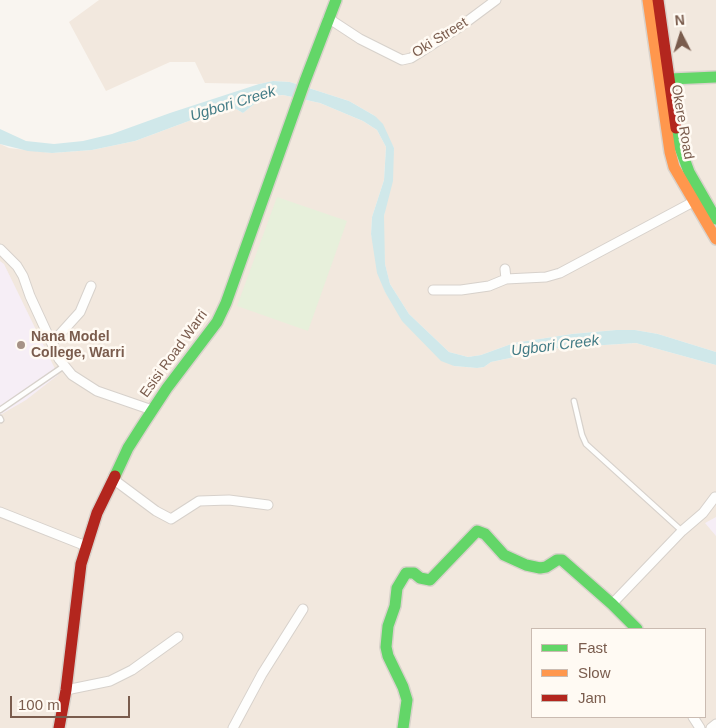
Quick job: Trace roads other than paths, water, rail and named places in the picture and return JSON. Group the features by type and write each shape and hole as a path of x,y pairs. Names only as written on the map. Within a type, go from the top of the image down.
{"street":[{"name":"Esisi Road Warri","path":"59,728 66,690 80,574 86,546 97,513 128,448 152,410 217,322 226,303 336,0"},
{"name":"Oki Street","path":"328,18 360,39 402,60 411,58 419,53 461,26 496,0"},
{"name":"Okere Road","path":"648,0 670,152 674,168 716,239"},
{"name":"Okere Road","path":"658,0 676,126 683,158 716,219"},
{"path":"670,79 716,77"},
{"path":"433,290 462,290 489,286 506,279 546,277 560,273 693,202"},
{"path":"0,249 12,259 23,276 30,296 64,366 78,380 97,391 152,410"},
{"path":"505,269 506,279"},
{"path":"52,343 80,312 91,286"},
{"path":"113,479 143,503 171,519 199,501 229,500 268,505"},
{"path":"612,604 682,531 703,513 715,497"},
{"path":"0,512 86,546"},
{"path":"403,728 407,700 388,656 386,637 389,618 395,606 398,588 406,573 414,573 420,578 430,580 477,531 485,534 504,555 526,564 540,568 546,567 556,560 562,560 636,628"},
{"path":"233,728 262,674 302,609"},
{"path":"66,690 110,681 132,670 178,638"},
{"path":"711,728 716,724"}],"lane":[{"path":"0,410 64,366"},
{"path":"574,401 582,436 586,444 682,531"}],"water":[{"name":"Ugbori Creek","path":"273,81 290,82 349,101 375,116 383,124 394,148 393,181 384,216 385,264 390,284 409,314 449,352 468,357 481,355 514,343 572,334 635,330 658,334 716,352 716,365 636,343 558,348 491,362 484,367 477,368 454,366 441,361 402,321 385,292 377,273 371,234 372,217 384,180 386,147 377,130 363,121 320,103 283,95 271,96 262,98 243,113 236,109 227,108 135,141 92,150 52,153 28,151 0,144 0,129 26,141 54,144 83,141 112,134 170,113"}],"place":[{"name":"Nana Model College, Warri","path":"21,345"}]}
